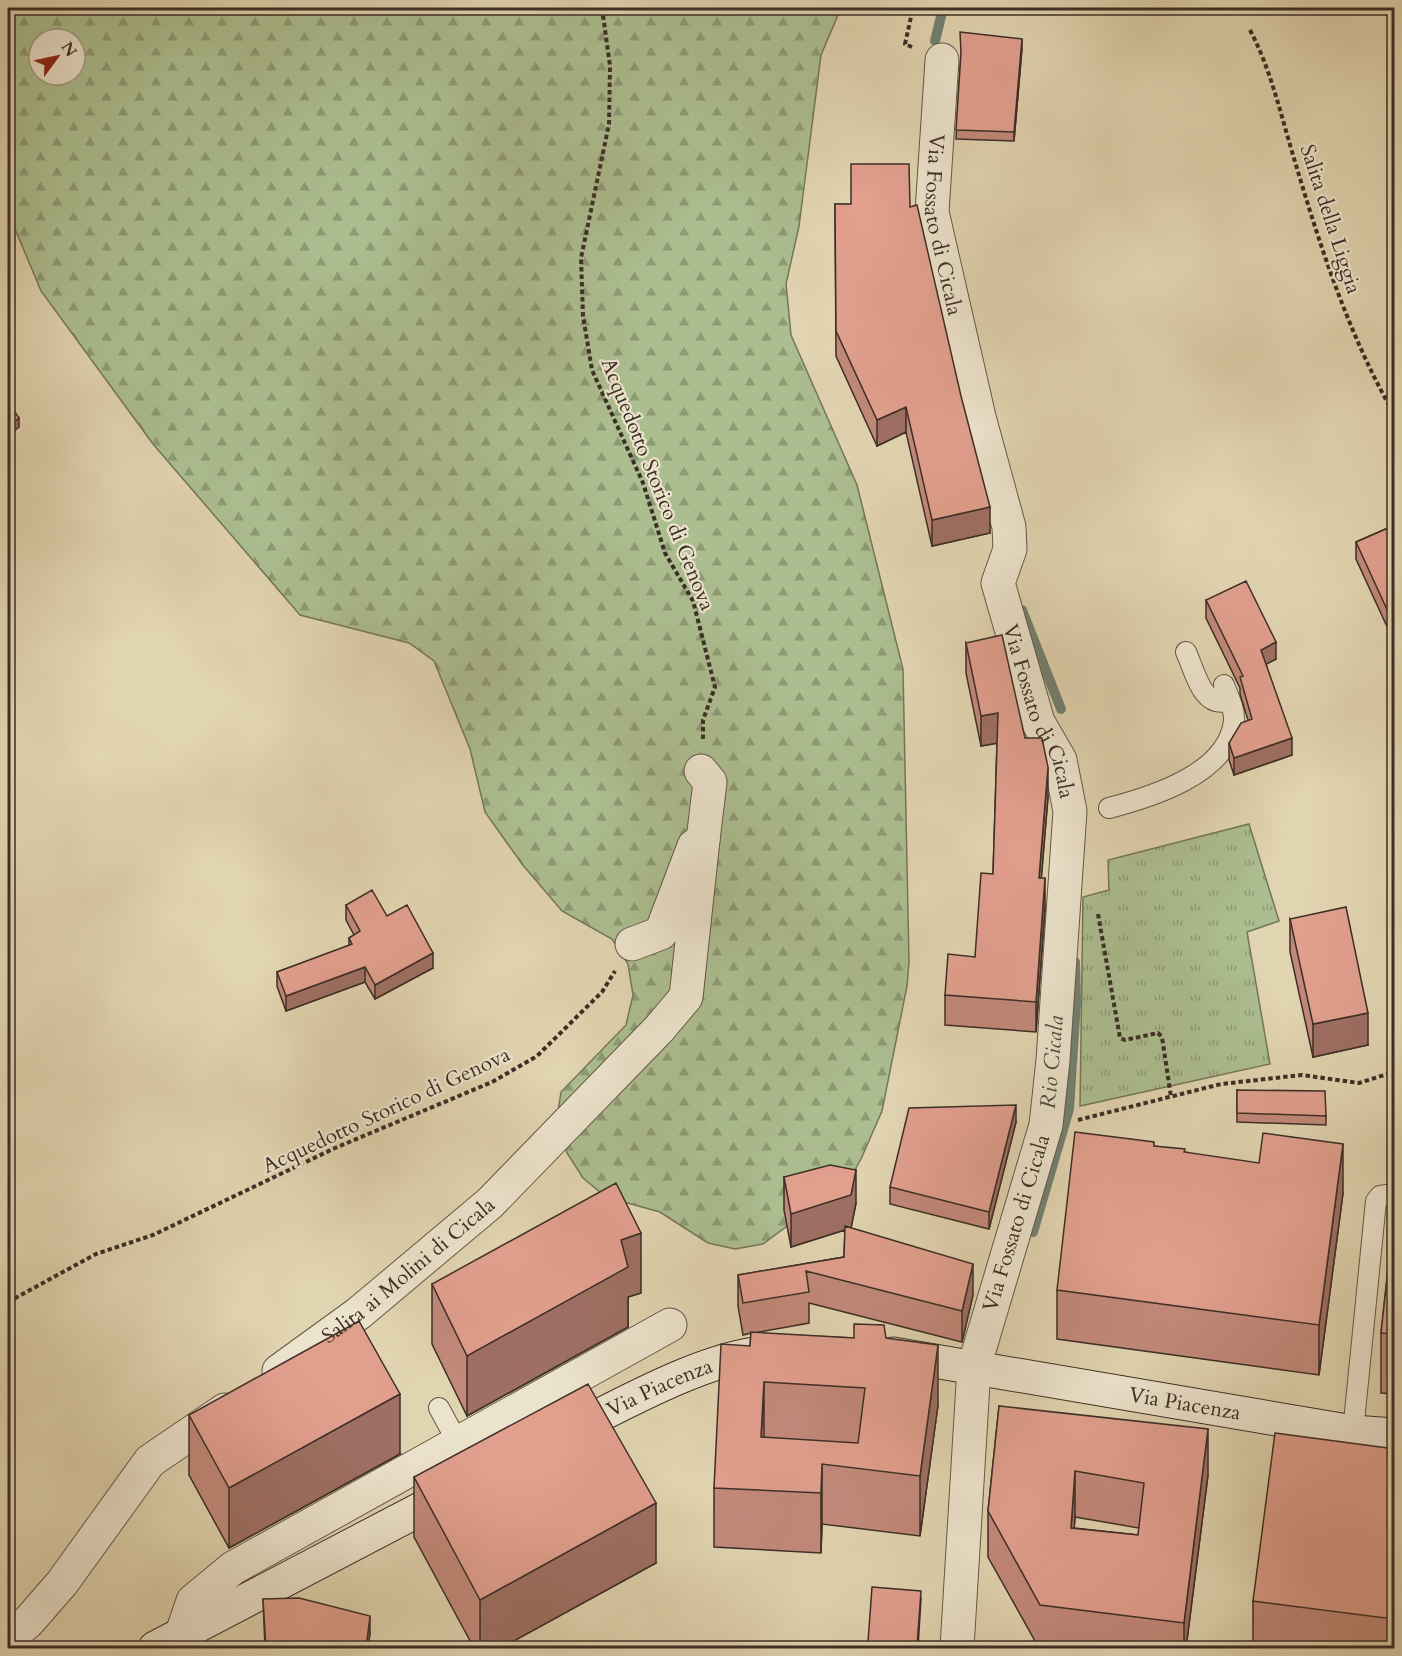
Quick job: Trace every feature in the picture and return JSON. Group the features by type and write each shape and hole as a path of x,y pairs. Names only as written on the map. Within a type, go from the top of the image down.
{"street":[{"name":"Via Fossato di Cicala","path":"942,60 932,212 989,413 1009,527 1010,549 998,583 1038,722 1060,760 1070,811 1053,1060 1046,1125 974,1367"},
{"name":"Salita ai Molini di Cicala","path":"8,1638 28,1622 63,1583 114,1515 150,1461 359,1313 490,1203 659,1029 686,997 710,782 701,771"},
{"name":"Salita ai Molini di Cicala","path":"632,944 661,933 694,846 703,840"},
{"path":"168,1642 193,1601 233,1568 670,1325"},
{"name":"Via Piacenza","path":"869,1350 1353,1432 1395,1435"},
{"name":"Via Piacenza","path":"539,1446 657,1388 744,1355 789,1351"},
{"path":"957,1648 974,1367"},
{"path":"168,1642 477,1479"}],"lane":[{"path":"1109,808 1171,788 1194,776 1214,758 1233,724 1234,714 1227,692 1219,703 1211,701 1204,693 1186,652"},
{"path":"1353,1432 1376,1201 1380,1196 1395,1194"},
{"path":"439,1408 458,1443"}],"path":[{"name":"Acquedotto Storico di Genova","path":"602,8 610,66 609,124 581,258 583,316 592,370 643,483 665,552 693,601 715,687 703,720 704,760 701,771"},
{"name":"Salita della Liggia","path":"1250,30 1272,80 1322,251 1352,326 1395,414"},
{"path":"1096,904 1120,1038 1125,1040 1158,1033 1162,1037 1171,1096"},
{"name":"Acquedotto Storico di Genova","path":"8,1302 96,1254 153,1235 335,1148 492,1082 537,1056 602,992 632,944"},
{"path":"1097,1117 1221,1084 1302,1075 1359,1083 1395,1072"}],"green space":[{"path":"8,8 841,8 821,55 799,226 786,284 791,335 857,485 903,669 909,962 907,986 882,1111 849,1180 763,1244 735,1249 708,1243 660,1212 606,1197 583,1178 567,1153 556,1124 561,1092 626,1025 633,995 628,964 612,939 562,911 522,864 485,812 470,749 434,661 409,643 300,615 153,444 41,291 8,212"},
{"path":"1249,824 1279,921 1247,932 1270,1064 1080,1106 1083,897 1109,890 1108,860"}],"building":[{"path":"960,32 1022,39 1014,132 956,130 961,53"},
{"path":"851,164 909,164 910,207 917,205 961,396 990,507 932,520 906,407 877,420 836,331 835,204 851,204"},
{"path":"8,402 19,418 8,426"},
{"path":"1395,525 1395,627 1356,542"},
{"path":"1246,581 1276,642 1261,650 1292,738 1234,758 1229,743 1241,723 1252,719 1240,677 1243,676 1206,600"},
{"path":"1002,635 1025,738 1042,738 1048,767 1039,878 1045,878 1036,1002 945,995 948,954 975,957 981,873 993,874 998,713 981,716 966,643"},
{"path":"372,890 387,916 407,905 433,953 375,985 365,967 286,996 277,972 352,944 349,938 360,931 346,905"},
{"path":"1346,907 1368,1013 1313,1024 1290,919"},
{"path":"1237,1090 1325,1091 1326,1116 1237,1113"},
{"path":"1016,1105 989,1212 890,1187 909,1108"},
{"path":"1075,1132 1154,1142 1154,1146 1185,1149 1184,1152 1259,1163 1263,1133 1343,1144 1319,1325 1057,1290"},
{"path":"830,1165 856,1170 851,1195 791,1214 784,1177"},
{"path":"616,1183 641,1233 621,1240 628,1267 467,1356 432,1284"},
{"path":"1395,1205 1395,1334 1381,1333"},
{"path":"845,1226 973,1264 962,1311 806,1271 809,1292 743,1303 738,1275 844,1257"},
{"path":"359,1321 400,1394 229,1488 189,1415"},
{"path":"854,1324 884,1325 886,1338 938,1345 920,1476 822,1464 821,1493 714,1488 721,1344 750,1346 751,1332 854,1338","holes":["764,1382 865,1388 858,1443 761,1437"]},
{"path":"588,1384 656,1503 480,1600 414,1477"},
{"path":"999,1406 1208,1429 1184,1623 1040,1605 988,1511","holes":["1075,1471 1144,1483 1138,1535 1071,1528"]},
{"path":"1275,1433 1395,1449 1395,1610 1393,1619 1253,1601"},
{"path":"872,1587 921,1591 917,1646 868,1642"},
{"path":"299,1598 370,1616 366,1648 266,1648 263,1599"}],"waterway":[{"name":"Rio Cicala","path":"935,41 943,8"},
{"name":"Rio Cicala","path":"1022,610 1061,709"},
{"name":"Rio Cicala","path":"1033,1232 1069,1109 1076,1002 1075,962"}]}
